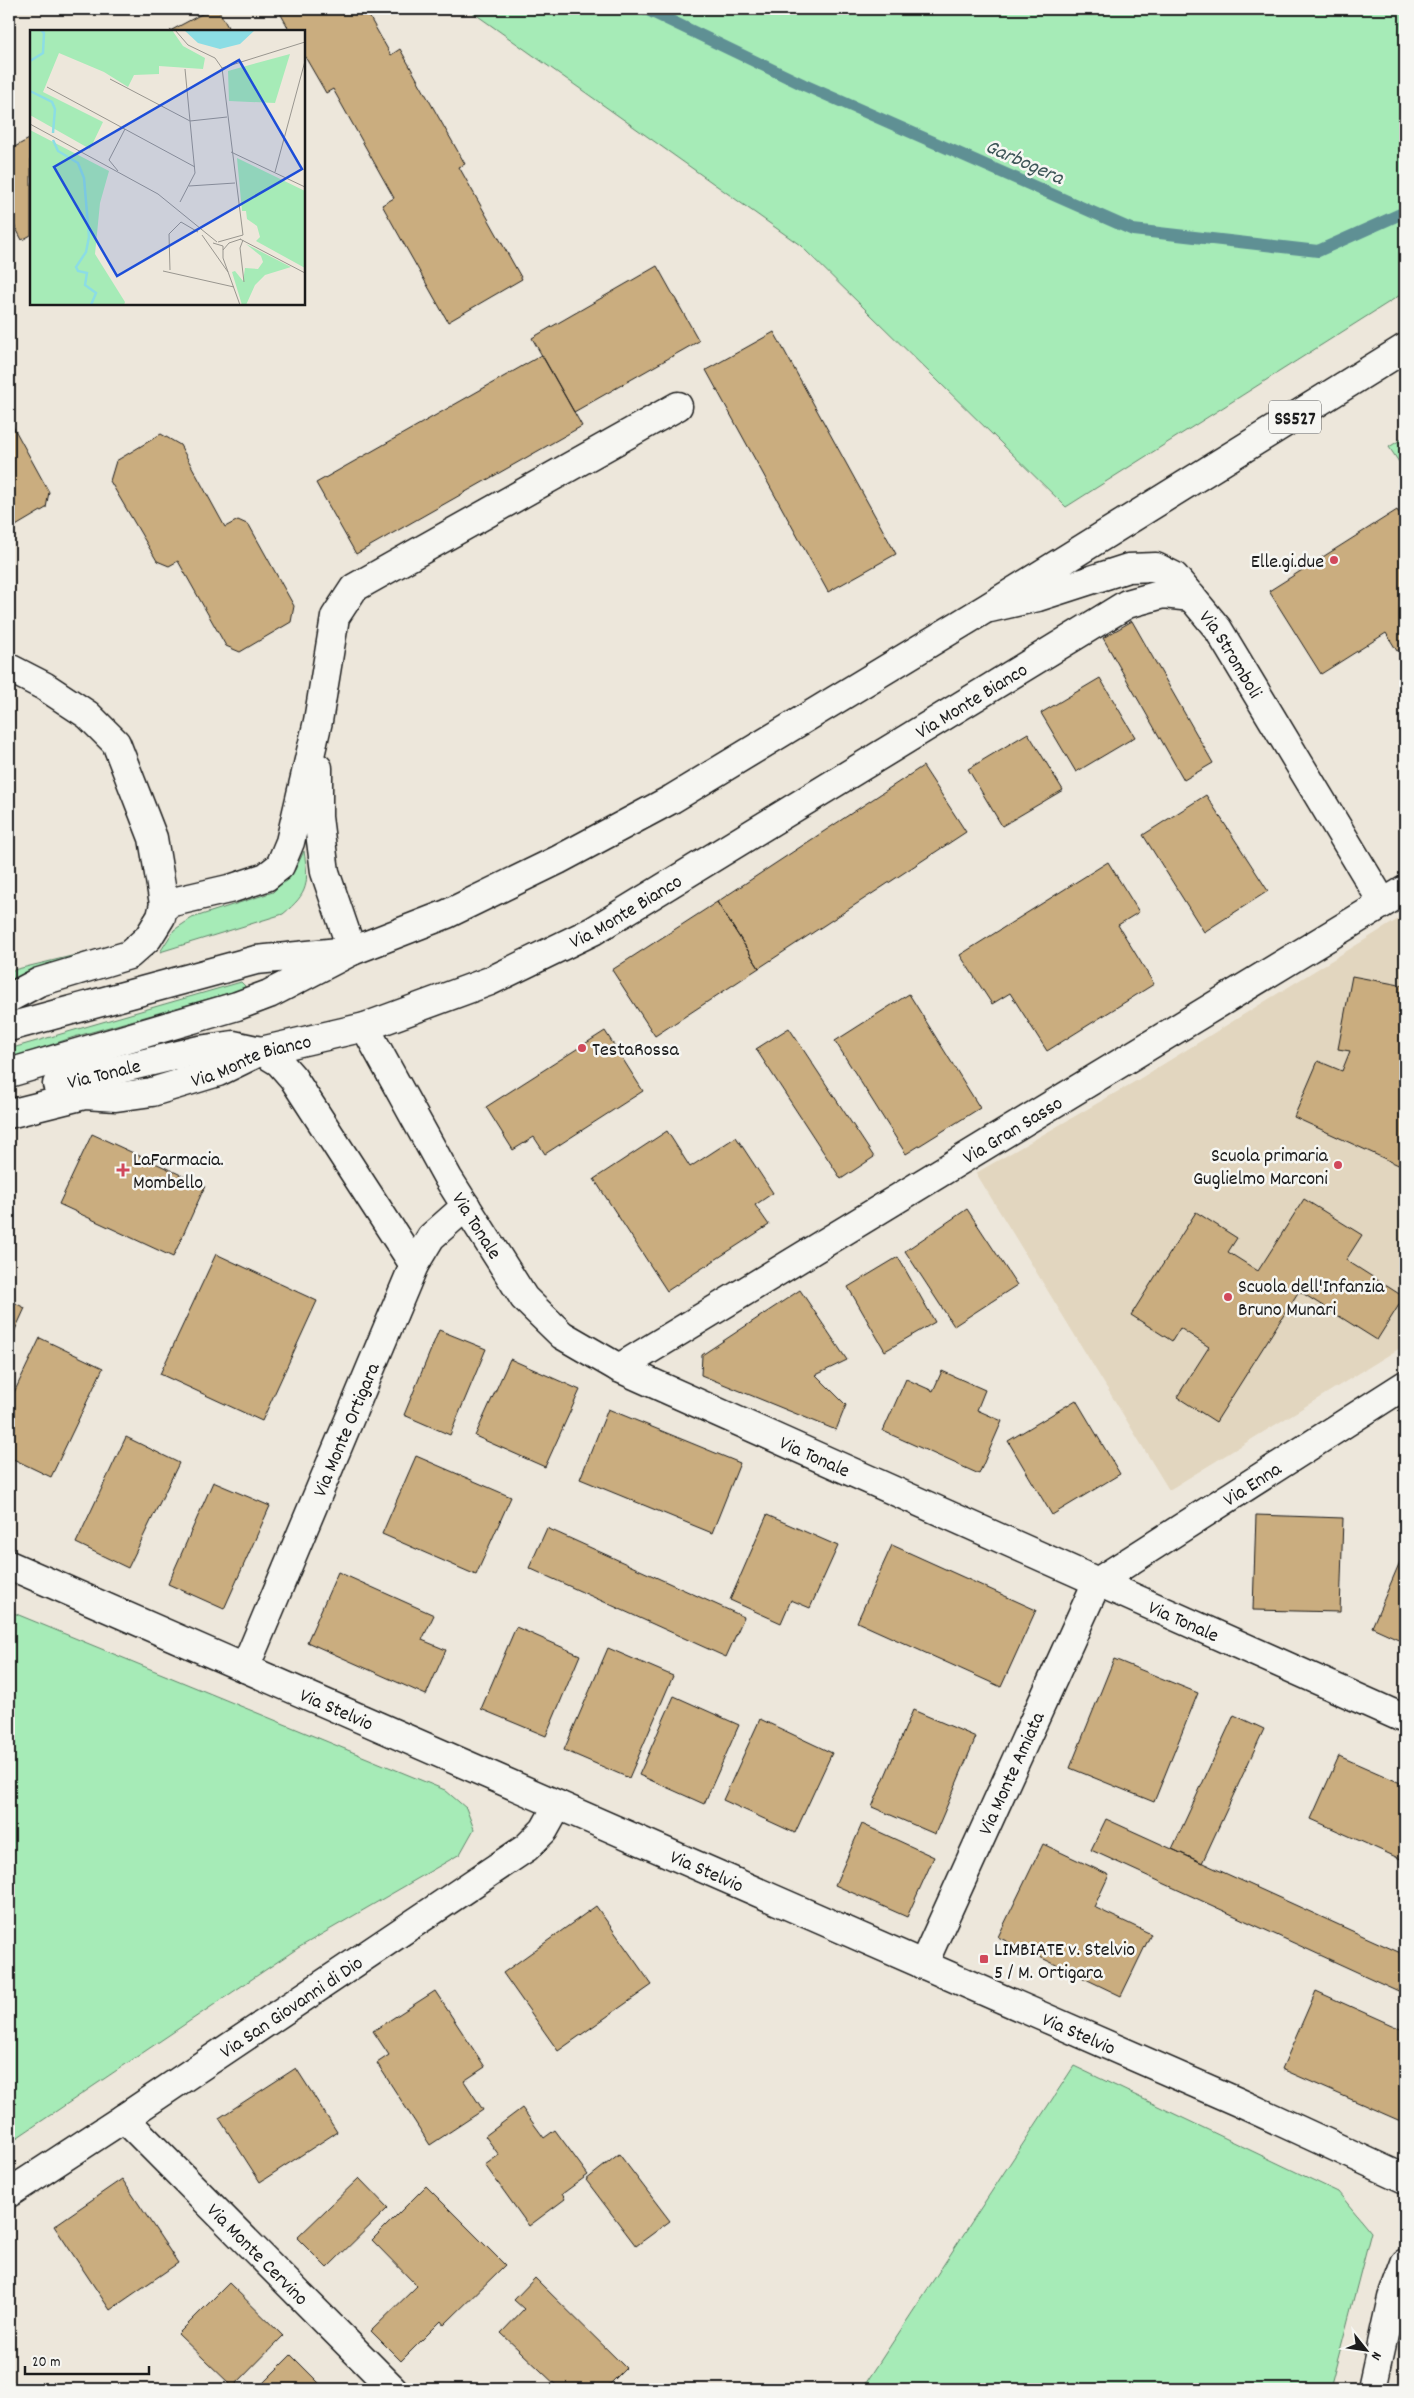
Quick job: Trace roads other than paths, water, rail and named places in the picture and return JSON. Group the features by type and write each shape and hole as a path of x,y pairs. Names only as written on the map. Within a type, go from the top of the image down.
{"street":[{"name":"SS527","path":"987,608 1405,348"},
{"path":"164,904 233,888 266,877 280,866 290,842 318,721 335,618 354,588 678,406"},
{"name":"Via Stromboli","path":"987,608 1038,597 1128,568 1156,567 1174,576 1218,629 1394,896"},
{"name":"Via Monte Bianco","path":"9,1114 85,1095 116,1097 152,1092 218,1072 261,1051 365,1027 490,981 593,931 1127,604 1163,594 1192,597"},
{"path":"9,1073 236,1006 269,994 352,951 447,914 558,860 672,799 987,608"},
{"path":"9,668 44,686 88,714 116,743 153,838 164,904 161,917 148,938 129,955 39,982 9,998"},
{"path":"318,721 318,817 325,872 352,951"},
{"name":"Via Gran Sasso","path":"619,1368 1394,896"},
{"path":"9,1027 256,960 352,951"},
{"name":"Via Tonale","path":"365,1027 394,1084 466,1206 524,1298 562,1334 619,1368 1405,1719"},
{"name":"Via Tonale","path":"9,1095 199,1050 233,1045 261,1051 279,1062 293,1078 414,1265"},
{"name":"Via Monte Ortigara","path":"245,1668 414,1265 431,1237 466,1206"},
{"name":"Via Enna","path":"1098,1582 1405,1385"},
{"name":"Via Stelvio","path":"9,1564 1238,2102 1405,2179"},
{"name":"Via Monte Amiata","path":"923,1964 1098,1582"},
{"name":"Via San Giovanni di Dio","path":"9,2193 526,1848 544,1830 558,1805"},
{"name":"Via Monte Cervino","path":"124,2118 393,2389"},
{"path":"1372,2389 1392,2298 1405,2262"}],"waterway":[{"name":"Garbogera","path":"646,9 804,85 1133,230 1318,251 1405,212"}],"place":[{"name":"Elle.gi.due","path":"1334,560"},
{"name":"TestaRossa","path":"582,1048"},
{"name":"Scuola primaria Guglielmo Marconi","path":"1338,1165"},
{"name":"LaFarmacia. Mombello","path":"123,1170"},
{"name":"Scuola dell'Infanzia Bruno Munari","path":"1228,1297"},
{"name":"LIMBIATE v. Stelvio 5 / M. Ortigara","path":"984,1959"}]}
